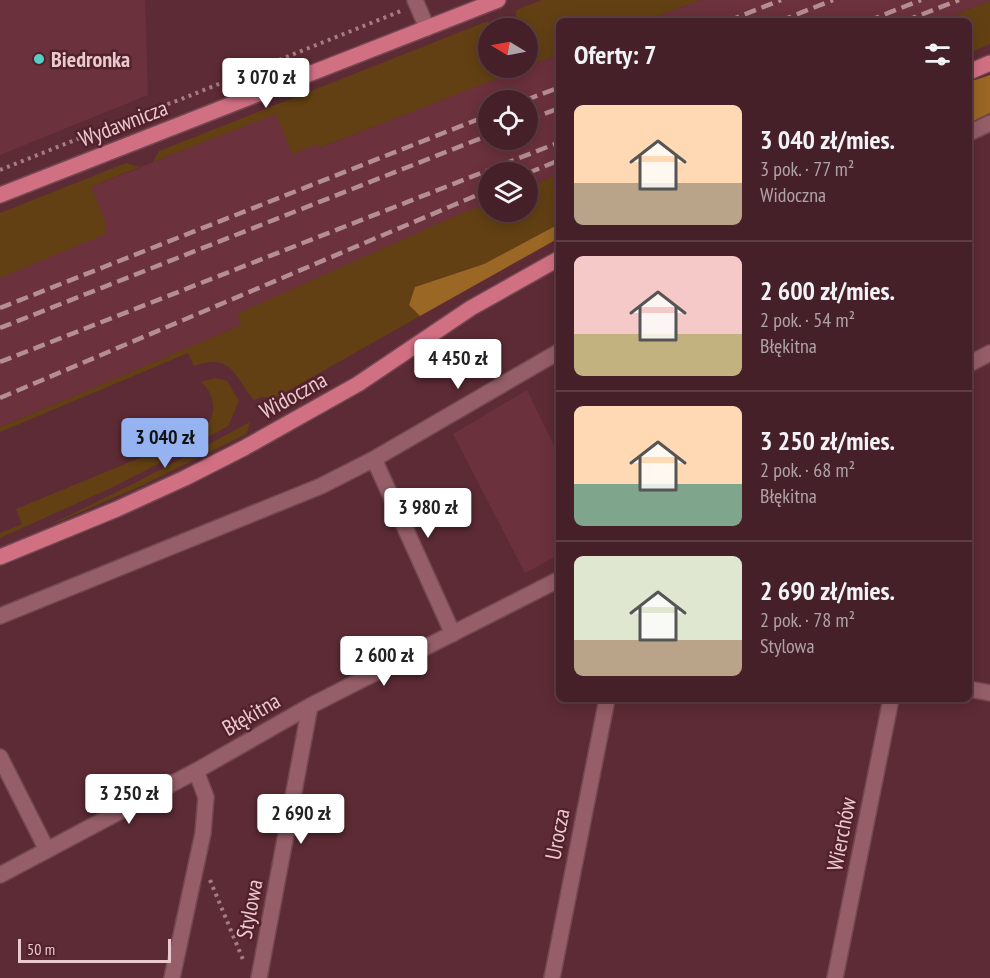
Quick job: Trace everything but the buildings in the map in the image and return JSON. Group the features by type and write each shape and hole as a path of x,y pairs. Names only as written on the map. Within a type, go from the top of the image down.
{"main road":[{"name":"Wydawnicza","path":"0,195 498,0"},
{"path":"972,71 990,63"},
{"name":"Widoczna","path":"0,557 117,509 244,448 358,384 471,308 556,260"}],"street":[{"path":"416,2 427,28"},
{"path":"972,132 990,123"},
{"path":"972,362 990,352"},
{"path":"0,616 321,486 374,459 556,353"},
{"path":"374,459 453,633"},
{"name":"Błękitna","path":"0,875 196,771 310,706 556,581"},
{"path":"972,690 990,693"},
{"name":"Urocza","path":"552,978 606,702"},
{"name":"Wierchów","path":"835,978 890,702"},
{"name":"Stylowa","path":"259,978 310,706"},
{"path":"0,757 47,850"},
{"path":"172,978 203,833 206,796 196,771"}],"path":[{"path":"0,170 179,100 416,2"},
{"path":"199,851 246,967"}],"shaded area":[{"path":"0,0 145,0 148,95 0,155"},
{"path":"542,0 700,0 653,18 556,18 556,55 538,62 538,18 516,18 516,10"},
{"path":"700,0 990,0 948,18 653,18"},
{"path":"990,1 990,44 972,52 972,18 948,18"},
{"path":"478,25 478,78 498,78 319,148 317,144 292,154 276,114 153,162 159,151"},
{"path":"556,55 556,175 538,183 538,162 478,162 478,208 238,314 241,325 0,427 0,275 91,187 276,113 317,144 319,148 498,78 538,78 538,62"},
{"path":"990,75 990,113 972,122 972,81"},
{"path":"126,163 139,167 91,187 106,223 105,234 0,278 0,213"},
{"path":"556,175 556,226 484,264 415,287 409,305 420,316 275,398 261,397 254,400 237,376 225,365 217,362 194,366 188,353 0,432 0,427 241,325 237,314 478,207 478,222 538,222 538,183"},
{"path":"556,226 556,240 420,316 409,305 415,287 484,264"},
{"path":"215,378 227,381 239,401 228,426 111,488 0,538 0,533 22,524 16,509 200,433 210,421 213,408 210,394 201,382"},
{"path":"527,390 556,450 556,556 525,573 453,434"},
{"path":"250,422 246,434 143,485 55,523 153,474"}],"railway":[{"path":"736,18 781,0"},
{"path":"788,18 833,0"},
{"path":"876,18 921,0"},
{"path":"913,18 959,0"},
{"path":"538,95 556,89"},
{"path":"538,116 556,110"},
{"path":"0,308 478,119"},
{"path":"0,328 478,139"},
{"path":"0,362 556,144"},
{"path":"538,169 556,162"},
{"path":"0,398 478,195"}],"place":[{"name":"Biedronka","path":"39,59"}]}
